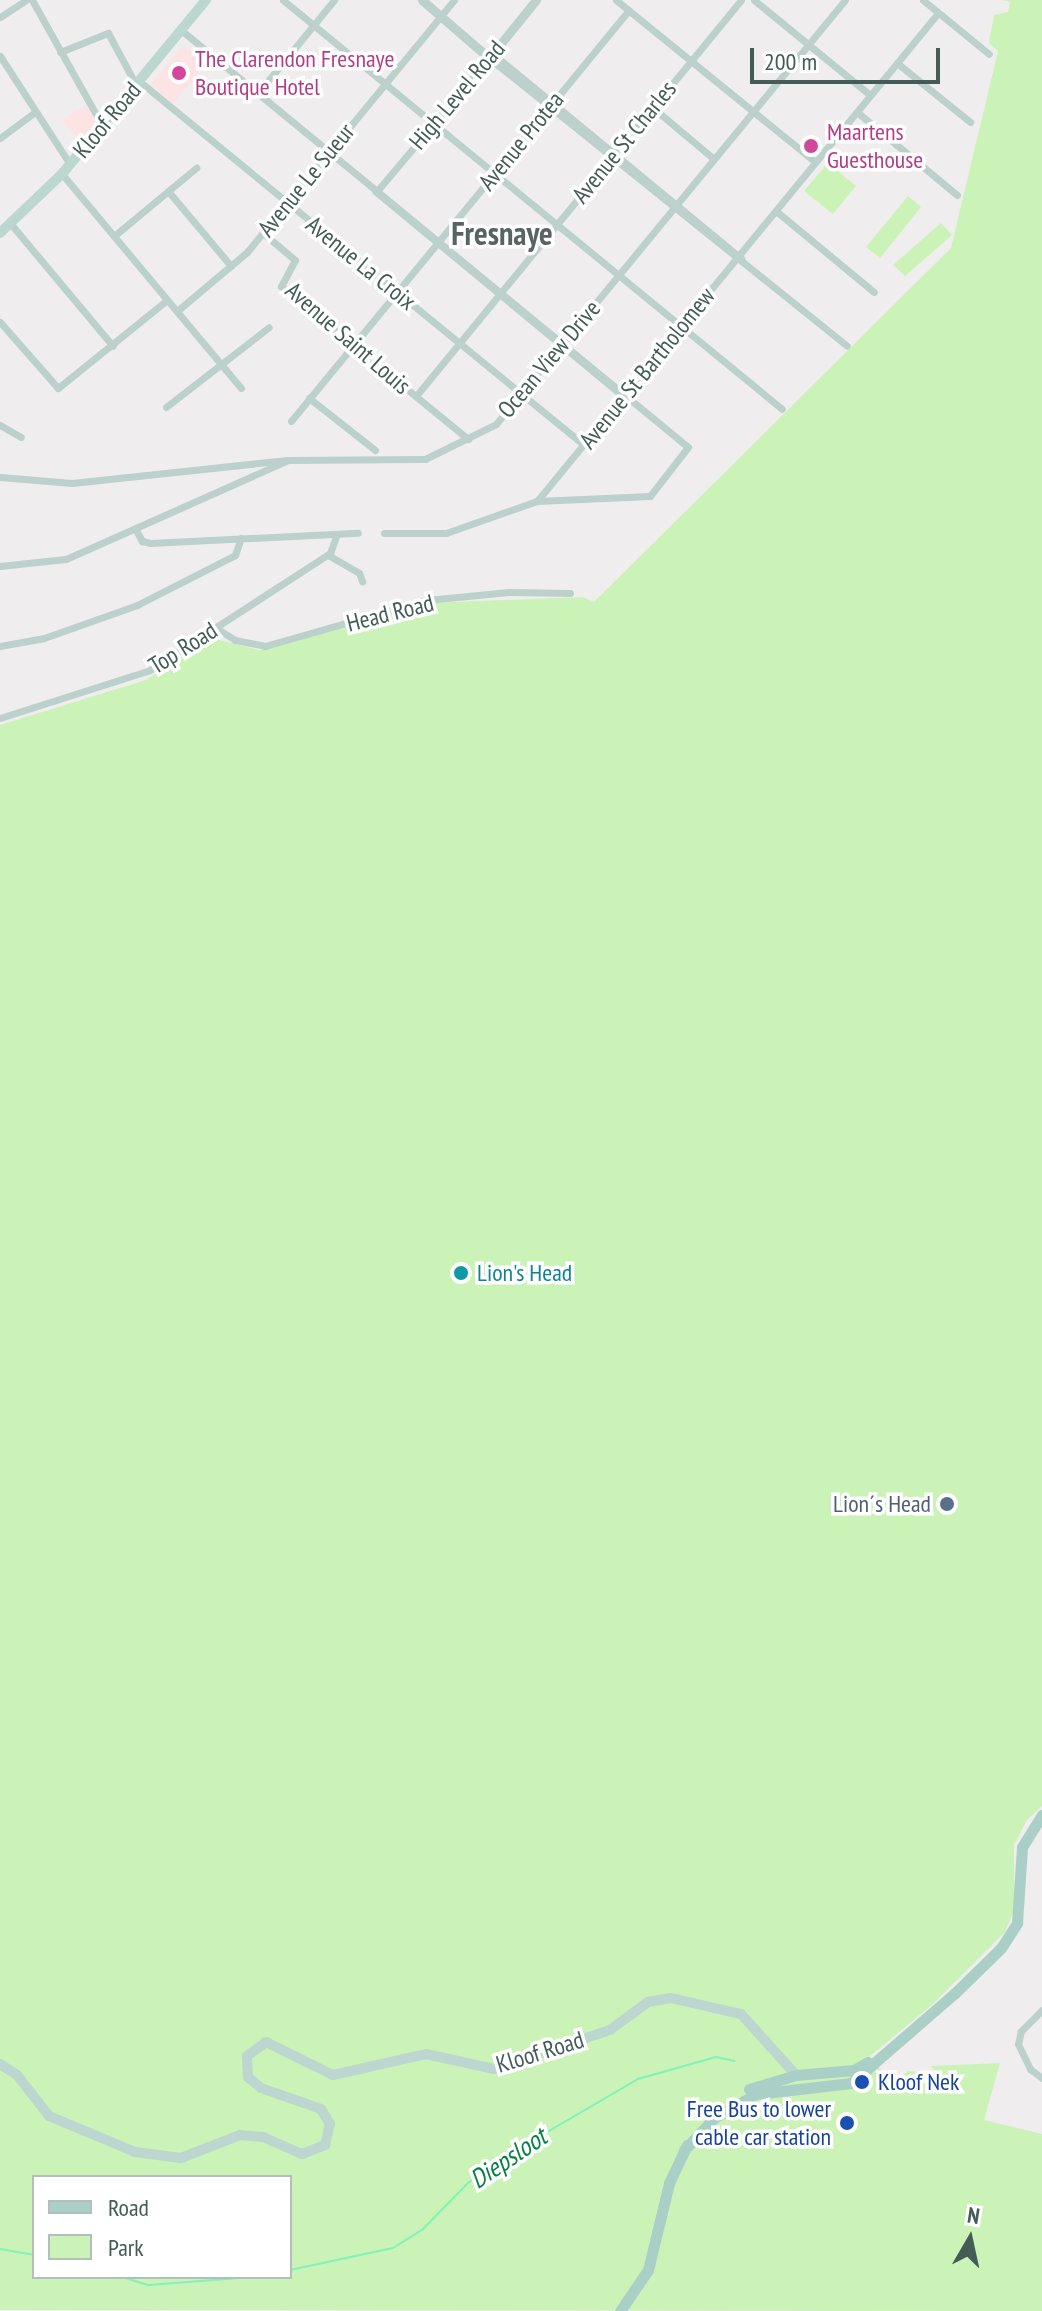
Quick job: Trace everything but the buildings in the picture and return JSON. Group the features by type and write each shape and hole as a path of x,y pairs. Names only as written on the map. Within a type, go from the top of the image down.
{"main road":[{"name":"Kloof Road","path":"0,233 62,174 206,0"},
{"path":"684,2150 714,2118 739,2102 769,2091 840,2088 955,1993 1012,1932 1022,1903 1022,1847 1042,1815"},
{"name":"Kloof Road","path":"0,2064 17,2075 35,2105 49,2116 130,2150 181,2158 240,2135 260,2136 302,2154 325,2145 331,2127 323,2110 261,2088 248,2077 247,2056 266,2042 279,2044 313,2069 333,2075 421,2054 494,2069 612,2029 648,2002 671,1998 741,2014 796,2075"},
{"path":"620,2311 648,2270 669,2183 684,2150 702,2122 726,2102 796,2075 860,2068 895,2045"},
{"path":"832,2073 840,2088"},
{"path":"816,2088 814,2081 818,2074"},
{"path":"796,2075 816,2088"}],"street":[{"path":"0,17 29,0 102,125"},
{"path":"283,0 782,409"},
{"path":"258,93 334,0"},
{"path":"422,0 847,346"},
{"name":"Avenue Le Sueur","path":"177,311 231,266 263,233 454,0"},
{"name":"High Level Road","path":"376,190 536,0"},
{"path":"616,0 815,162"},
{"name":"Avenue St Charles","path":"416,396 741,0"},
{"path":"754,0 870,95"},
{"name":"Ocean View Drive","path":"0,566 66,559 288,460 425,459 496,424 845,0"},
{"path":"923,0 989,54"},
{"name":"Avenue Protea","path":"291,421 629,10"},
{"name":"Avenue St Bartholomew","path":"384,533 446,533 537,501 739,259 938,13"},
{"path":"181,30 689,449 650,496 537,501"},
{"path":"60,52 108,33 137,83"},
{"path":"0,56 70,164"},
{"path":"897,63 970,122"},
{"path":"0,77 9,71"},
{"name":"Avenue La Croix","path":"137,83 584,445"},
{"path":"652,107 714,159"},
{"path":"0,138 35,112"},
{"path":"857,112 957,195"},
{"path":"114,236 196,168"},
{"path":"62,174 241,388"},
{"path":"168,191 231,266"},
{"path":"776,211 874,292"},
{"path":"10,223 113,346"},
{"name":"Avenue Saint Louis","path":"263,233 295,260 280,285 468,439"},
{"path":"1,327 50,384 61,388 167,300"},
{"path":"166,407 223,367 269,327"},
{"path":"309,398 375,450"},
{"path":"0,425 21,437"},
{"path":"0,477 72,483 288,460"},
{"path":"550,486 559,501"},
{"path":"135,528 148,543 358,533"},
{"path":"337,534 337,546 328,555 359,573 362,581"},
{"path":"0,646 50,636 137,605 234,556 241,538"},
{"name":"Top Road","path":"0,718 143,673 328,555"},
{"name":"Head Road","path":"216,628 235,640 265,646 430,600 509,592 570,593"},
{"path":"1042,2010 1018,2039 1027,2064 1042,2078"}],"shaded area":[{"name":"The Clarendon Fresnaye Boutique Hotel","path":"182,46 208,62 173,104 151,84"},
{"path":"86,105 96,123 80,141 62,120"}],"green space":[{"path":"1002,0 1042,0 1042,1806 1027,1820 1014,1845 1014,1910 1005,1932 934,2003 869,2057 893,2083 908,2071 936,2073 931,2066 1000,2063 984,2120 1042,2134 1042,2311 0,2310 0,725 146,680 211,638 259,650 430,603 583,597 594,602 951,248 998,51 989,43 994,15 1008,12 1010,2"},
{"path":"828,163 856,186 833,214 804,191"},
{"path":"908,196 921,207 880,258 866,247"},
{"path":"941,223 952,235 905,276 893,265"}],"waterway":[{"name":"Diepsloot","path":"292,2270 393,2248 423,2229 468,2183 513,2152 638,2079 716,2057 735,2061"},
{"name":"Diepsloot","path":"0,2249 32,2255"},
{"name":"Diepsloot","path":"129,2279 149,2285 226,2279"}],"place":[{"name":"The Clarendon Fresnaye Boutique Hotel","path":"179,73"},
{"name":"Maartens Guesthouse","path":"811,146"},
{"name":"Lion's Head","path":"461,1273"},
{"name":"Lion´s Head","path":"947,1504"},
{"name":"Kloof Nek","path":"862,2082"},
{"name":"Free Bus to lower cable car station","path":"847,2123"}],"district":[{"name":"Fresnaye","path":"502,233"}]}
